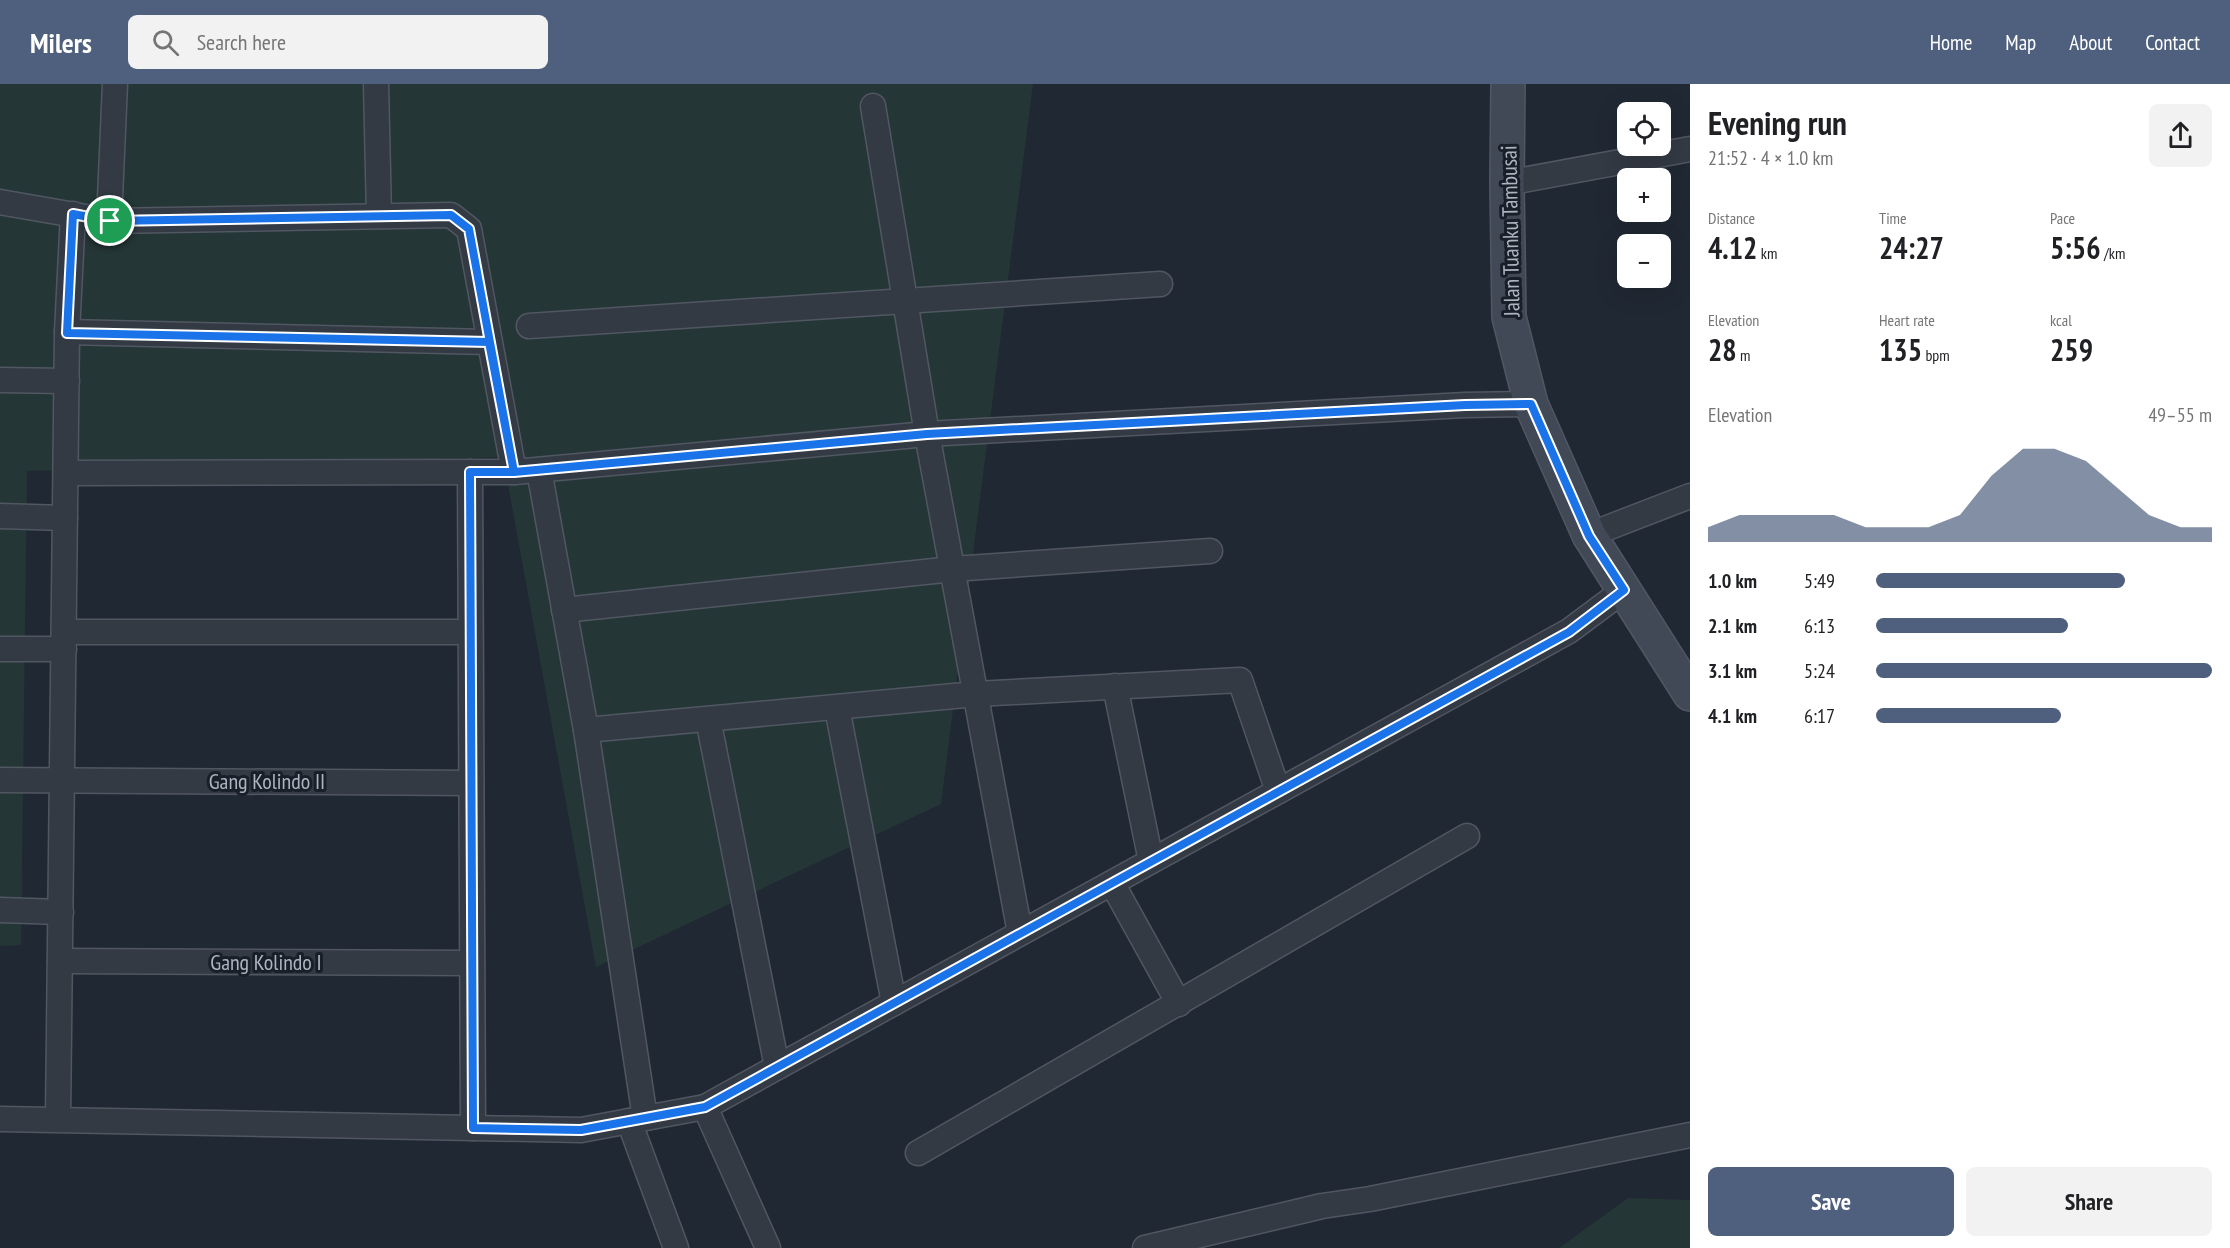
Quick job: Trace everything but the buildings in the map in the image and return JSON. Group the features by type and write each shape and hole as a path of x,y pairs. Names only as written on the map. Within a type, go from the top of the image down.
{"main road":[{"name":"Jalan Tuanku Tambusai","path":"1508,84 1509,316 1531,404 1589,536 1690,694"}],"street":[{"path":"110,221 115,84"},
{"path":"376,84 379,216"},
{"path":"873,106 927,434 1020,933"},
{"path":"1507,183 1690,149"},
{"path":"0,202 110,221 451,215 469,229 514,472"},
{"path":"58,1119 67,333 73,214"},
{"path":"529,326 1160,284"},
{"path":"67,333 489,342"},
{"path":"0,381 67,381"},
{"path":"66,473 514,472 927,434 1465,405 1531,404"},
{"path":"539,470 586,730 637,1120 676,1248"},
{"path":"470,472 473,1128"},
{"path":"1589,536 1690,496"},
{"path":"0,516 65,518"},
{"path":"564,610 952,569 1210,551"},
{"path":"0,1119 581,1130 705,1107 1569,632 1624,590"},
{"path":"0,649 64,641 470,632"},
{"path":"586,730 976,694 1240,680 1278,791"},
{"path":"1115,686 1151,861"},
{"path":"837,708 894,1003"},
{"path":"708,719 777,1067"},
{"name":"Gang Kolindo II","path":"0,780 471,783"},
{"path":"918,1153 1467,836"},
{"path":"1112,883 1179,1004"},
{"path":"0,910 61,912"},
{"name":"Gang Kolindo I","path":"60,961 472,963"},
{"path":"705,1107 768,1248"},
{"path":"1145,1248 1322,1206 1370,1199 1690,1135"}],"shaded area":[{"path":"0,84 1033,84 941,804 596,967 503,457 27,471 21,945 0,946"},
{"path":"1628,1198 1690,1200 1690,1248 1559,1248"}],"route":[{"path":"110,221 73,214 67,333 489,342 514,472 927,434 1465,405 1531,404 1589,536 1624,590 1569,632 705,1107 581,1130 473,1128 470,472 514,472 469,229 451,215 110,221"}]}
